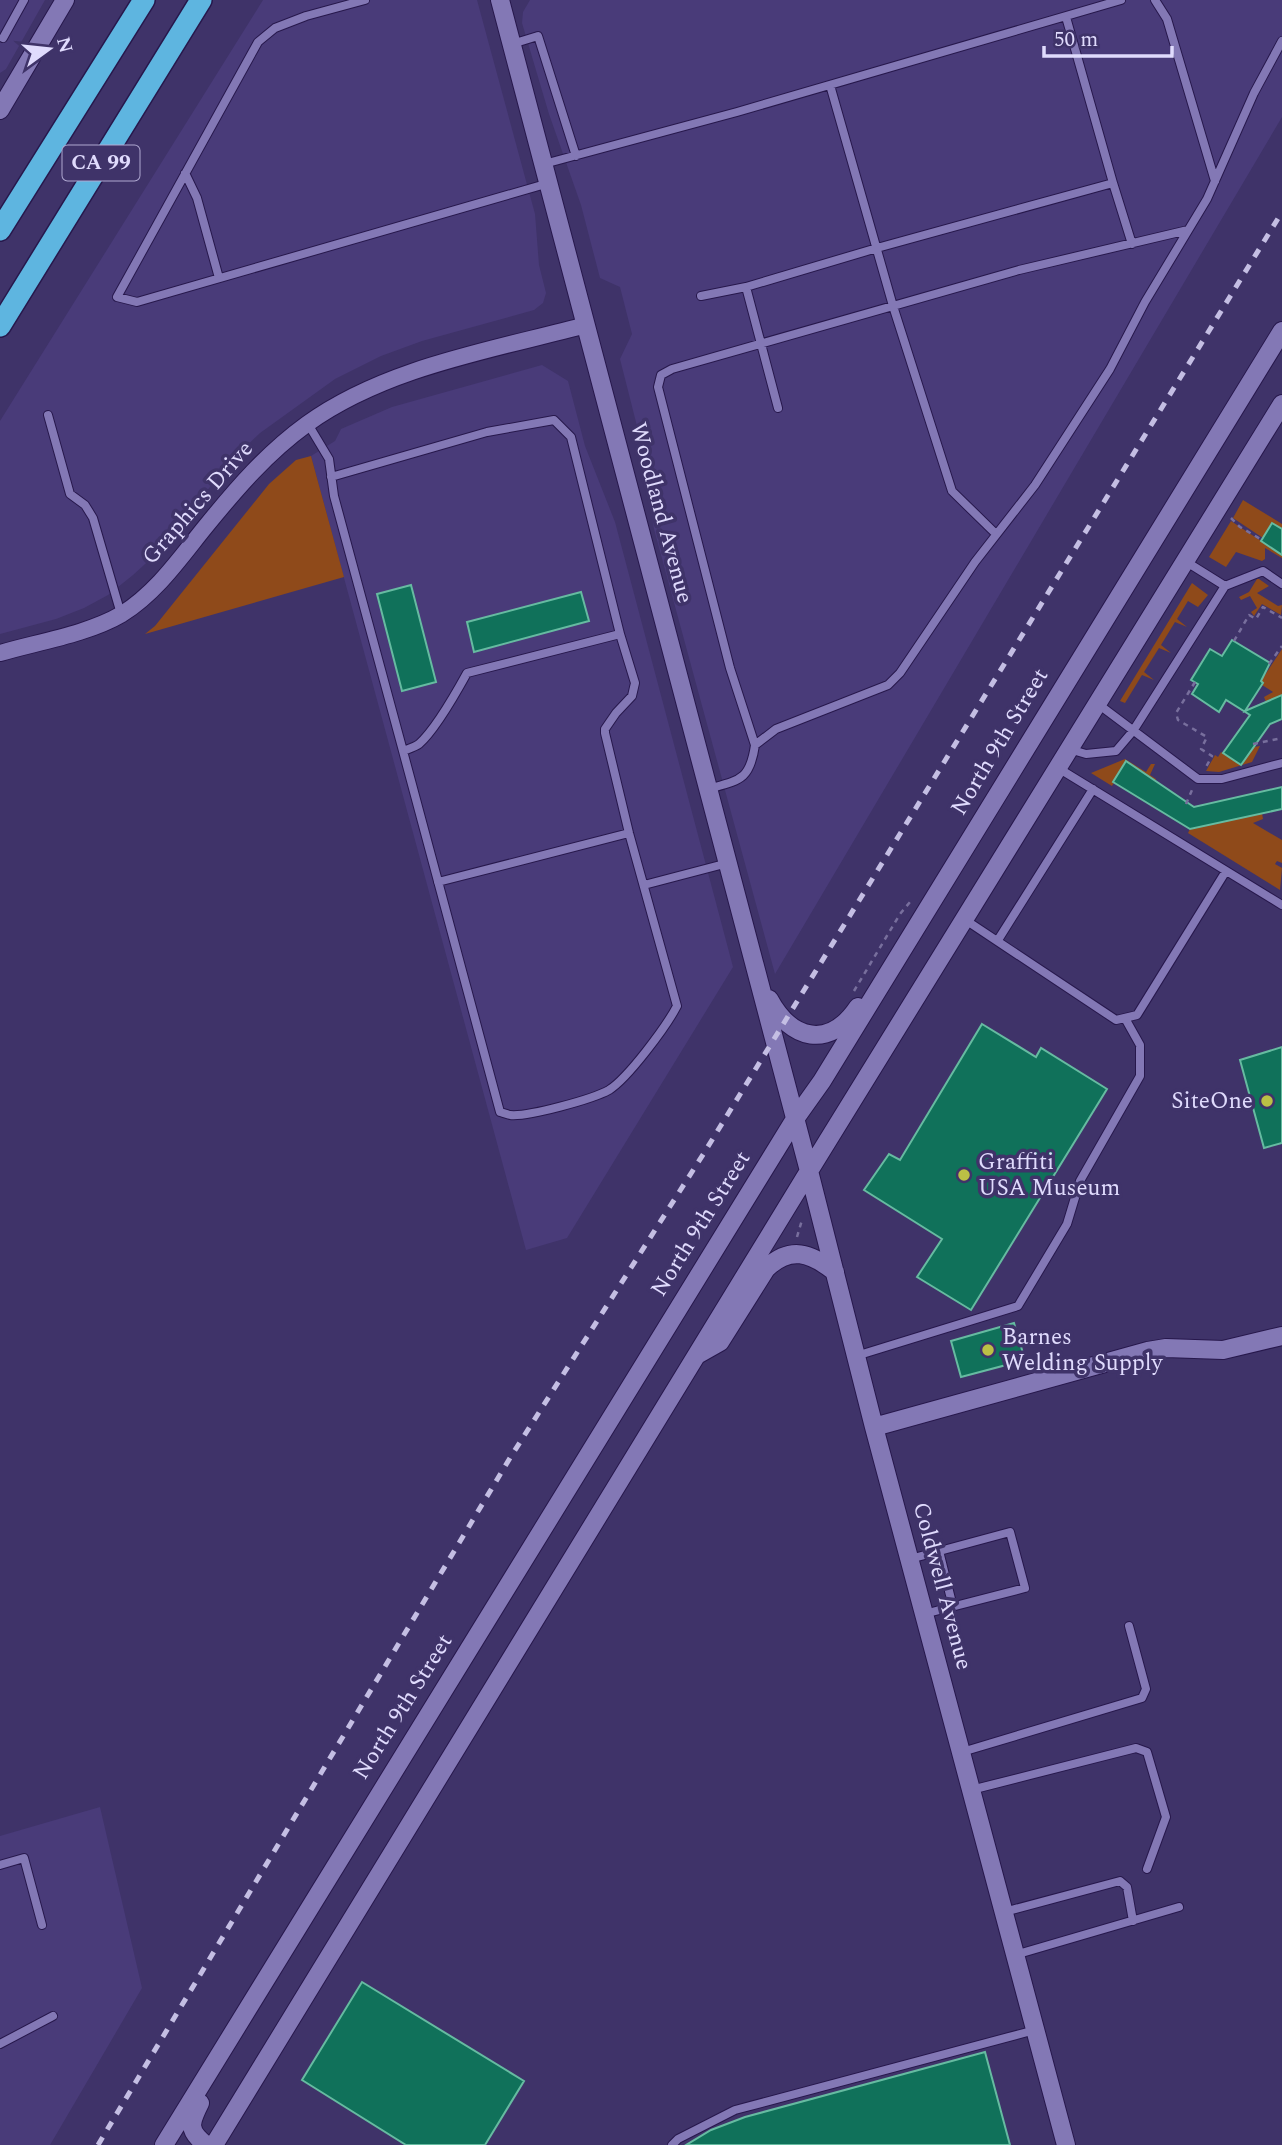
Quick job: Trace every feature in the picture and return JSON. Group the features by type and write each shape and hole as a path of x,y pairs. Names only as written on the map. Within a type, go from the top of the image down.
{"highway":[{"name":"CA 99","path":"0,230 144,0"},
{"name":"CA 99","path":"0,326 201,0"}],"street":[{"path":"0,110 65,0"},
{"name":"Woodland Avenue","path":"500,0 773,1040"},
{"name":"Graphics Drive","path":"0,653 83,629 121,614 146,596 166,576 244,480 274,450 342,401 377,384 425,368 586,325"},
{"name":"North 9th Street","path":"164,2145 1282,331"},
{"path":"214,2145 809,1171 1282,404"},
{"path":"759,982 784,1022 806,1035 824,1035 836,1029 854,1013 898,944 907,942"},
{"name":"Coldwell Avenue","path":"773,1040 1066,2145"},
{"path":"697,1355 720,1342 766,1269 776,1259 792,1254 808,1255 818,1258 835,1272"},
{"path":"874,1427 1148,1351 1166,1348 1223,1350 1282,1336"},
{"path":"206,2145 195,2136 193,2118 273,1981 283,1950"}],"lane":[{"path":"2,38 24,0"},
{"path":"365,0 306,16 275,28 258,42 117,297 137,302 549,183"},
{"path":"544,164 830,85 1121,0"},
{"path":"1155,0 1167,19 1215,181"},
{"path":"1066,17 1132,244"},
{"path":"512,44 538,36 576,156"},
{"path":"755,745 776,729 888,685 900,673 975,562 1035,485 1110,369 1144,302 1215,181 1254,93 1282,41"},
{"path":"830,85 893,306 952,491 996,534"},
{"path":"185,173 197,198 219,278"},
{"path":"701,296 746,287 1113,183"},
{"path":"708,789 737,781 752,767 755,745 730,668 658,387 661,375 672,369 1019,270 1188,230"},
{"path":"746,287 778,408"},
{"path":"48,415 70,494 85,505 93,517 121,614"},
{"path":"308,424 328,459 334,496 500,1112 510,1115 550,1110 609,1089 670,1019 677,1006 629,833 605,733 616,713 632,696 635,683 620,634 571,437 554,420 487,432 331,477"},
{"path":"1185,561 1225,586"},
{"path":"1069,749 1086,754 1116,751 1133,731 1225,586 1263,571 1282,584"},
{"path":"403,751 418,744 454,697 467,673 620,634"},
{"path":"1098,704 1198,779 1222,779 1282,763"},
{"path":"1058,768 1282,905"},
{"path":"998,940 1093,789"},
{"path":"438,882 629,833"},
{"path":"644,885 728,863"},
{"path":"964,919 1116,1020 1126,1020 1137,1015 1226,871"},
{"path":"856,1356 1018,1307 1068,1224 1080,1181 1140,1076 1140,1045 1126,1020"},
{"path":"910,1559 1010,1532 1025,1588 924,1614"},
{"path":"939,1551 953,1606"},
{"path":"961,1752 1142,1699 1146,1689 1129,1626"},
{"path":"971,1790 1136,1748 1147,1752 1166,1817 1147,1869"},
{"path":"0,1865 24,1858 42,1925"},
{"path":"1004,1912 1120,1881 1127,1887 1133,1921"},
{"path":"1015,1955 1179,1907"},
{"path":"0,2044 53,2016"},
{"path":"672,2145 678,2139 735,2110 1035,2030"}],"path":[{"path":"1231,518 1262,540"},
{"path":"1234,641 1249,615 1256,619 1263,607 1282,618"},
{"path":"1269,664 1282,646"},
{"path":"1195,682 1175,713 1178,720 1208,737 1201,749 1212,756 1204,769"},
{"path":"1253,744 1282,738"},
{"path":"1186,804 1194,786"},
{"path":"797,1239 802,1220"}],"shaded area":[{"path":"0,0 45,0 6,69 0,73"},
{"path":"263,0 477,0 535,214 539,265 546,293 543,303 534,310 422,341 381,356 335,379 260,433 230,462 156,554 108,595 56,619 0,634 0,421"},
{"path":"530,0 1282,0 1282,117 775,974 654,529 637,426 620,359 632,334 620,287 600,278 581,205 549,114 522,23 523,12"},
{"path":"542,365 568,381 585,446 615,522 733,967 567,1238 526,1250 311,456 335,441 341,429 392,407"},
{"path":"311,456 344,577 145,634 155,626 269,484 296,460"},
{"path":"1243,500 1282,524 1282,529 1263,538 1233,518"},
{"path":"1231,521 1282,555 1282,558 1265,548 1265,559 1262,561 1236,552 1226,567 1209,557"},
{"path":"1257,579 1269,586 1257,593 1278,606 1282,605 1281,615 1262,604 1254,616 1251,612 1257,608 1250,596 1241,600 1239,597 1249,592"},
{"path":"1192,583 1208,595 1198,607 1188,601 1177,619 1187,627 1175,622 1161,645 1171,653 1159,648 1144,672 1154,680 1142,675 1125,703 1120,701"},
{"path":"1282,649 1282,695 1266,702 1264,697 1273,692 1262,685 1261,681"},
{"path":"1260,746 1252,762 1219,772 1206,771 1215,755 1218,757 1221,752 1241,765 1254,747"},
{"path":"1125,759 1146,772 1151,764 1155,764 1150,775 1155,781 1126,761 1112,786 1091,773"},
{"path":"1262,813 1263,819 1253,823 1282,840 1282,863 1277,861 1275,864 1282,868 1280,890 1188,833 1190,829"},
{"path":"100,1807 142,1988 50,2145 0,2145 0,1836"}],"building":[{"path":"1272,523 1282,529 1282,555 1261,541"},
{"path":"411,585 436,682 402,691 377,594"},
{"path":"581,592 589,621 474,652 467,622"},
{"path":"1232,640 1270,663 1261,681 1263,683 1245,711 1282,695 1282,719 1270,724 1241,765 1223,753 1250,715 1226,700 1219,712 1192,694 1198,684 1191,680 1210,649 1222,656"},
{"path":"1126,761 1194,807 1282,787 1282,809 1190,829 1113,782"},
{"name":"Graffiti USA Museum","path":"982,1024 1036,1057 1041,1048 1107,1089 971,1310 917,1277 942,1239 864,1190 889,1154 900,1160"},
{"name":"SiteOne","path":"1282,1047 1282,1143 1264,1148 1240,1060"},
{"name":"Barnes Welding Supply","path":"1014,1323 1025,1360 961,1377 951,1341"},
{"path":"362,1982 524,2081 485,2145 406,2145 302,2080"},
{"path":"985,2052 1010,2145 686,2145 711,2130 745,2117"}],"railway":[{"path":"98,2145 510,1458 704,1153 1282,212"}],"place":[{"name":"SiteOne","path":"1267,1101"},
{"name":"Graffiti USA Museum","path":"964,1175"},
{"name":"Barnes Welding Supply","path":"988,1350"}]}
